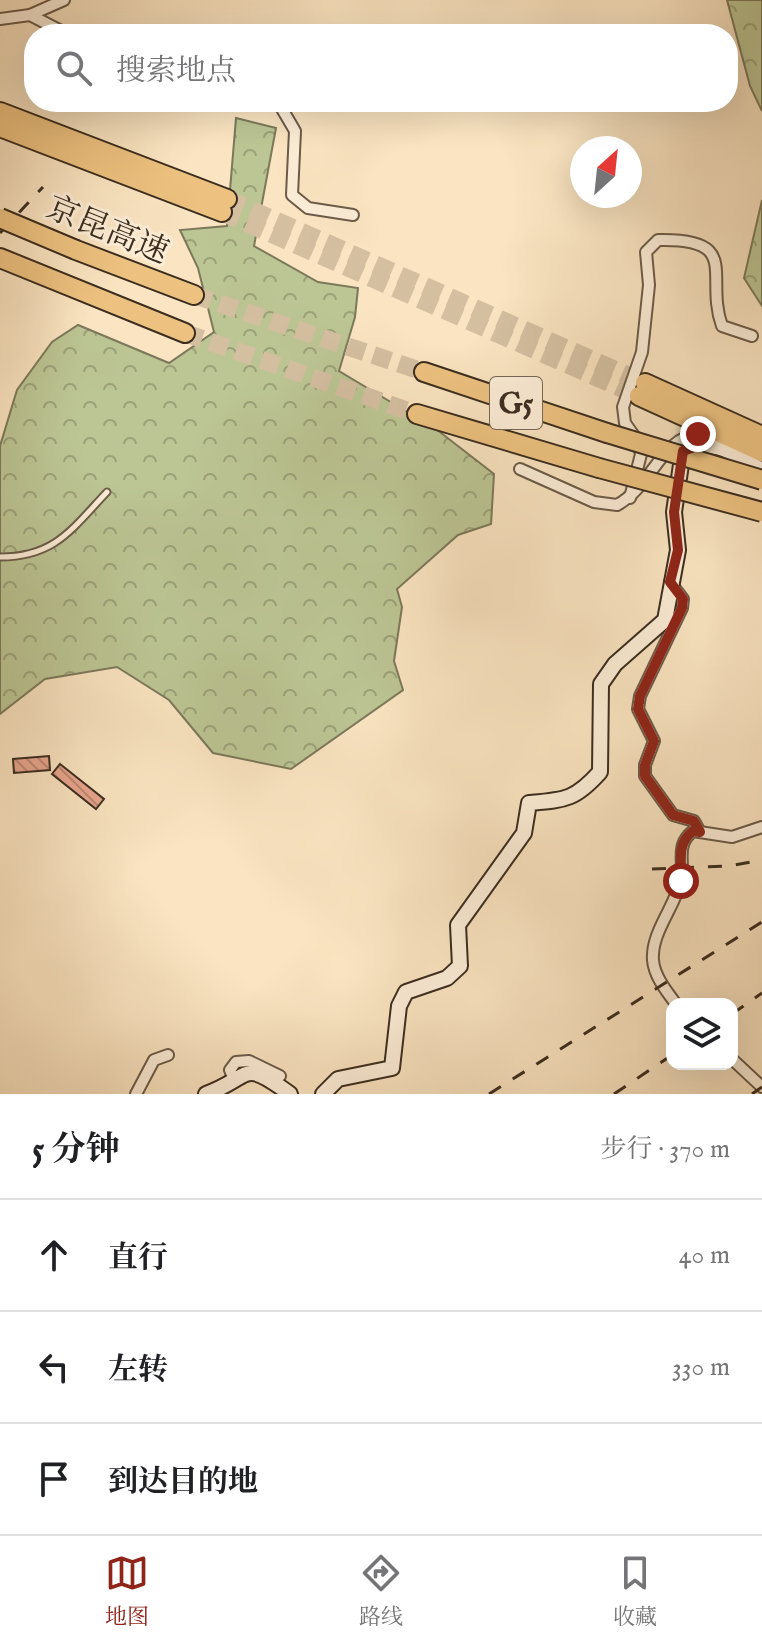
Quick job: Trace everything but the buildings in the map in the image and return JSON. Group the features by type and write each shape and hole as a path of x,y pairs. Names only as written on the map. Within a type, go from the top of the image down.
{"highway":[{"path":"0,112 224,206 0,127"},
{"name":"京昆高速","path":"0,218 194,295"},
{"path":"0,258 185,333"},
{"name":"G5","path":"424,372 607,433 762,480"},
{"path":"762,436 642,390 762,452"},
{"name":"G5","path":"417,414 762,512"}],"street":[{"path":"0,19 30,15 64,0"},
{"path":"30,15 48,24"},
{"path":"284,112 295,131 292,195 308,208 353,215"},
{"path":"630,498 641,454 637,440 625,423 623,407 642,352 649,285 646,252 658,240 686,240 705,247 717,265 716,310 722,326 752,336"},
{"path":"520,469 594,502 617,505 630,498 649,478 667,450 683,436 698,434 705,443"},
{"path":"323,1094 338,1079 392,1068 399,1006 406,992 447,978 460,966 458,925 524,833 529,803 562,801 581,793 600,772 601,684 615,664 665,620 678,550 674,512 683,451 705,443 722,447 762,470"},
{"path":"670,582 683,599 682,608 640,696 638,709 654,741 645,765 645,776 663,805 673,815 694,821 700,832"},
{"path":"672,998 657,974 653,958 657,938 681,881 680,851 684,838 693,831 732,837 762,827"},
{"path":"136,1094 154,1060 168,1055"},
{"path":"234,1080 230,1070 236,1062 249,1061 280,1076"},
{"path":"738,1065 762,1087"},
{"path":"206,1094 227,1087 240,1074 253,1072 290,1094"}],"lane":[{"path":"0,557 25,557 60,543 107,492"}],"green space":[{"path":"727,0 762,0 762,111 750,86 738,41 738,24 733,24"},
{"path":"236,118 276,128 254,246 318,282 358,288 355,317 339,371 436,429 494,474 491,524 458,535 397,589 402,607 394,661 403,690 291,769 213,753 169,700 117,667 45,679 0,714 0,446 17,390 52,342 78,325 169,363 214,332 198,268 180,230 227,226"},
{"path":"762,200 762,306 744,278"}],"tunnel":[{"path":"227,199 645,383"},
{"path":"222,212 639,396"},
{"path":"194,295 424,372"},
{"path":"185,333 417,414"}],"railway":[{"path":"0,233 43,187"},
{"path":"652,869 729,866 762,860"},
{"path":"489,1094 762,922"},
{"path":"738,1010 762,993"},
{"path":"614,1094 666,1059"},
{"path":"752,1094 762,1087"}],"route":[{"path":"681,881 680,851 684,838 693,831 700,832 694,821 673,815 663,805 645,776 645,765 654,741 638,709 640,696 682,608 683,599 670,582 678,550 674,512 683,451 705,443 698,434"}]}
